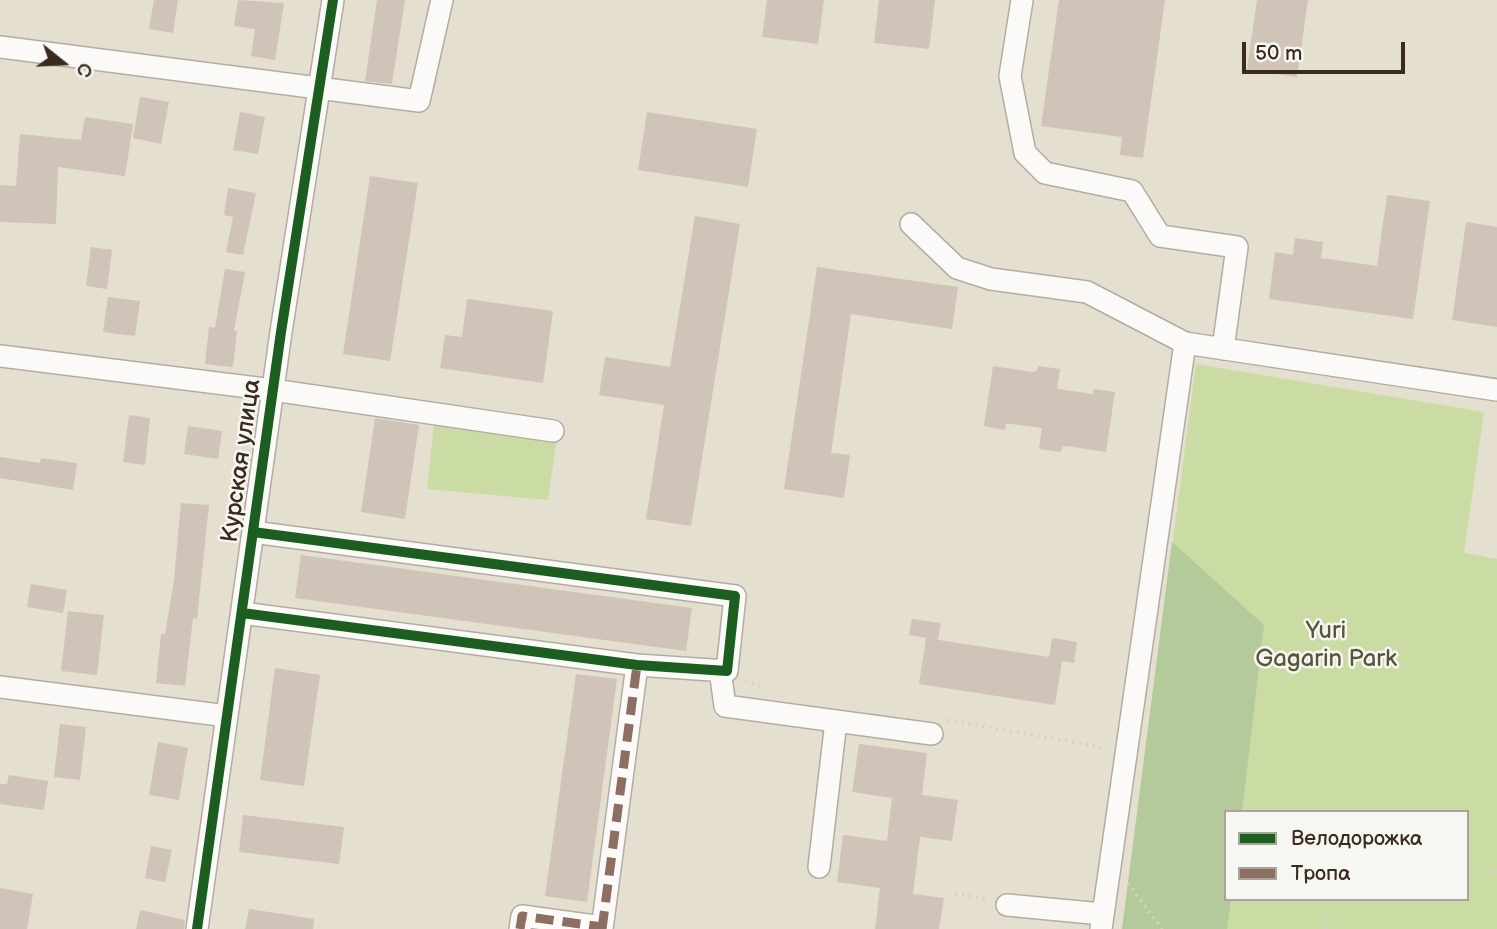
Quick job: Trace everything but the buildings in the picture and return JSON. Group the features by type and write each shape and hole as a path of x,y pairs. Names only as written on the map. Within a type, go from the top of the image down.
{"street":[{"name":"Курская улица","path":"197,929 273,390 333,0"},
{"path":"0,47 419,101 442,0"},
{"path":"1022,0 1010,76 1025,153 1045,173 1132,191 1160,236 1237,247 1223,349"},
{"path":"911,225 957,268 991,279 1087,292 1185,343 1497,390"},
{"path":"1007,905 1102,922 1185,343"},
{"path":"0,356 273,390 554,431"},
{"path":"253,532 735,596 724,670 725,706 836,721 937,727"},
{"path":"242,613 637,665 724,670"},
{"path":"520,929 522,916 602,928 637,665"},
{"path":"0,687 227,716"},
{"path":"820,867 836,721"}],"path":[{"path":"724,670 763,688 777,691"},
{"path":"937,727 1106,748 1104,761"},
{"path":"1469,867 1497,871"},
{"path":"1123,875 1162,929"},
{"path":"955,894 1007,905"},
{"path":"1325,929 1329,901"}],"green space":[{"name":"Yuri Gagarin Park","path":"1196,364 1484,412 1464,553 1497,559 1497,929 1122,929"},
{"path":"434,425 556,443 548,500 427,489"},
{"path":"1172,542 1264,625 1242,810 1224,810 1224,901 1231,901 1227,929 1122,929"}],"marked path":[{"path":"602,929 637,665"},
{"path":"520,929 522,916 602,927"}],"cycle path":[{"path":"197,929 281,332 333,0"},
{"path":"242,613 637,665 727,671 735,596 253,532"}]}
